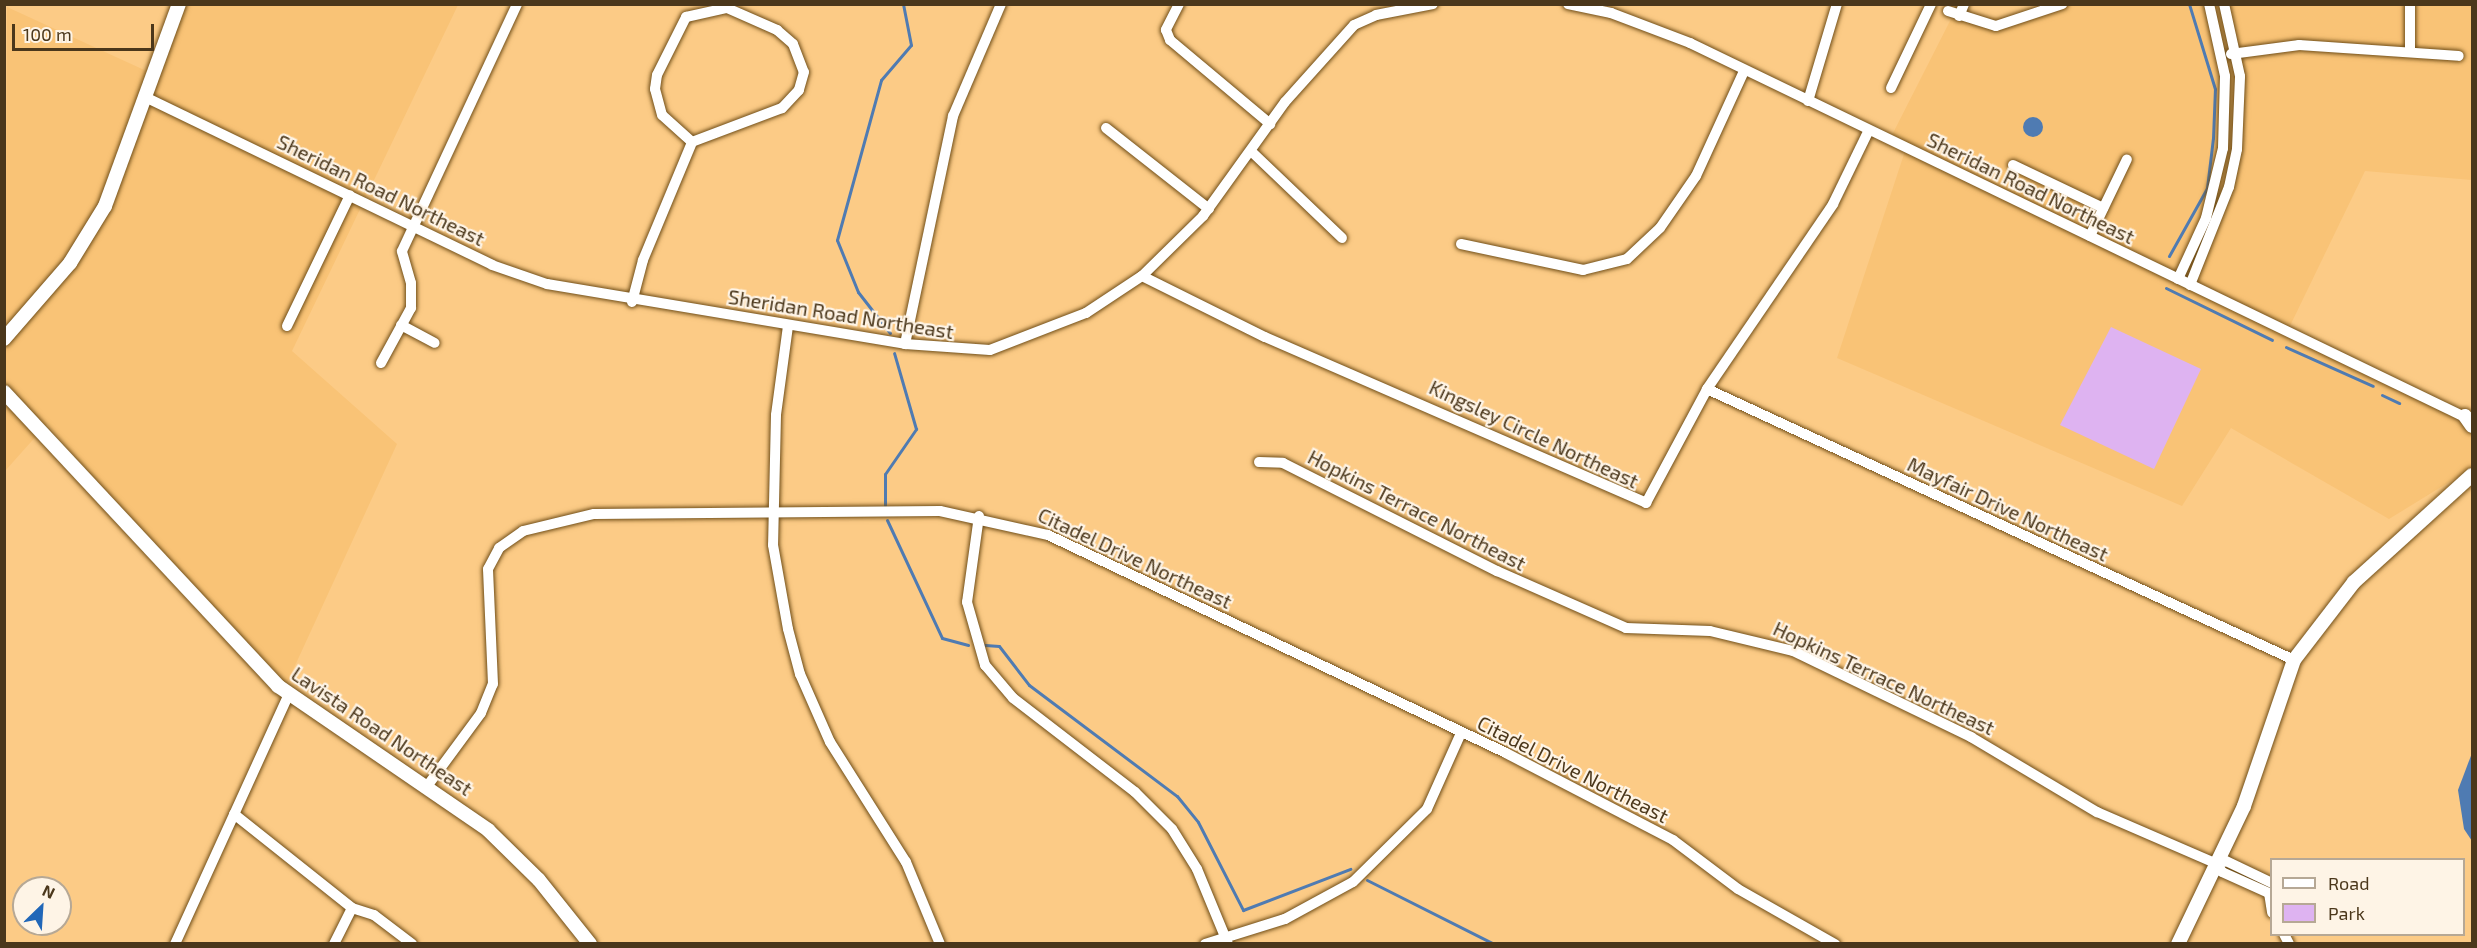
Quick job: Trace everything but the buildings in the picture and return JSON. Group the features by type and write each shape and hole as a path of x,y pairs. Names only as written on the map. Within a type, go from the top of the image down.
{"main road":[{"path":"4,339 88,237 120,175 179,4"},
{"name":"Lavista Road Northeast","path":"4,392 236,645 289,694 428,785 512,852 590,944"},
{"path":"2178,944 2244,806 2294,660 2354,582 2471,475"}],"street":[{"path":"381,363 411,308 411,283 402,251 411,225 517,4"},
{"path":"905,344 935,179 953,116 1002,4"},
{"path":"1179,4 1166,30 1170,40 1270,124"},
{"name":"Sheridan Road Northeast","path":"147,99 508,272 632,302 905,344 990,350 1086,313 1142,276 1209,209 1253,153 1270,124 1354,25 1378,10 1433,4"},
{"name":"Sheridan Road Northeast","path":"1568,4 1671,35 2471,420"},
{"path":"1808,101 1837,4"},
{"path":"1891,88 1931,4"},
{"path":"1959,16 1964,4"},
{"path":"1947,11 1983,26 2011,24 2062,4"},
{"path":"2190,285 2229,187 2237,150 2240,87 2224,4"},
{"path":"2410,4 2410,50"},
{"path":"2178,279 2219,177 2225,109 2222,55 2210,7"},
{"path":"632,302 643,260 692,142 792,101 803,65 792,44 777,30 720,8 697,10 680,25 654,89 662,115 692,142"},
{"path":"2222,55 2299,45 2410,50 2459,56"},
{"path":"1461,244 1582,270 1627,260 1660,228 1696,176 1744,71"},
{"path":"1106,128 1209,209"},
{"name":"Kingsley Circle Northeast","path":"1142,276 1265,337 1416,399 1634,502 1650,498 1707,389 1833,204 1869,130"},
{"path":"1253,153 1342,238"},
{"path":"2090,236 2127,159"},
{"path":"2013,165 2103,208"},
{"path":"287,326 350,195"},
{"path":"401,325 435,343"},
{"path":"788,326 776,415 774,512 776,580 800,674 840,763 914,878 940,944"},
{"name":"Mayfair Drive Northeast","path":"1707,389 2294,660"},
{"name":"Hopkins Terrace Northeast","path":"1258,462 1283,463 1497,571 1626,628 1710,631 1793,651 1977,740 2097,812 2217,864 2222,872 2270,888"},
{"name":"Citadel Drive Northeast","path":"428,785 481,712 493,684 487,582 490,562 506,542 533,527 594,514 923,510 980,516 1048,535 1612,806 1673,840 1738,889 1835,944"},
{"path":"980,516 967,602 985,665 1013,698 1135,792 1172,829 1197,869 1227,940"},
{"path":"175,944 289,694"},
{"path":"1205,944 1227,940 1285,919 1357,878 1427,808 1461,733"},
{"path":"234,814 352,908 374,915 412,944"},
{"path":"334,944 352,908"}],"shaded area":[{"path":"2072,4 2472,5 2472,180 2365,171 2288,330 2472,416 2472,468 2389,519 2231,428 2182,506 1837,358 1906,148 1890,139 1952,17 2035,18"},
{"path":"180,5 458,5 292,351 397,444 287,683 235,639 47,424 5,471 7,7 153,74"}],"green space":[{"path":"2111,327 2201,369 2154,469 2060,425"}],"water":[{"path":"2033,117 2040,120 2043,127 2040,134 2033,137 2026,134 2023,127 2026,120"},
{"path":"2472,753 2472,841 2464,829 2458,790"}],"waterway":[{"path":"890,333 858,292 837,240 881,80 911,45 903,4"},
{"path":"2169,256 2207,188 2213,138 2215,89 2189,4"},
{"path":"2166,288 2272,340"},
{"path":"2286,347 2373,386"},
{"path":"885,505 885,474 916,429 894,353"},
{"path":"2382,395 2399,403"},
{"path":"887,520 942,638 968,645"},
{"path":"985,645 999,646 1029,685 1177,796 1198,822 1243,910 1350,869"},
{"path":"1367,880 1494,944"}]}
